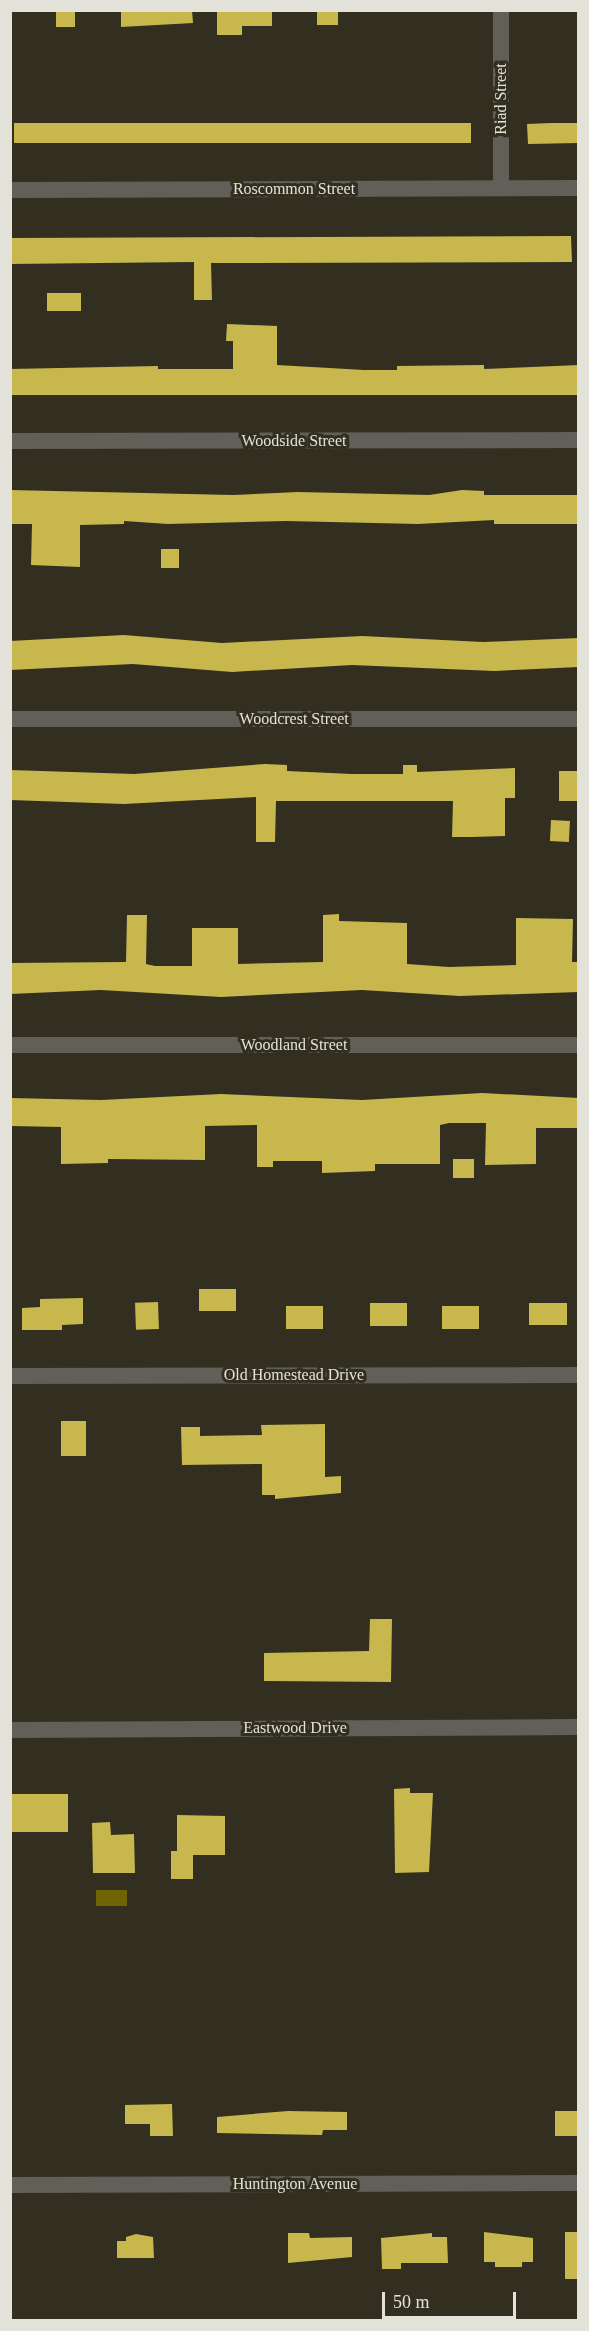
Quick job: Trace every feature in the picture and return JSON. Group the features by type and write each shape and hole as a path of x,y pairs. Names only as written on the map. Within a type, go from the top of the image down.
{"street":[{"name":"Riad Street","path":"501,10 501,188"},
{"name":"Roscommon Street","path":"10,190 579,188"},
{"name":"Woodside Street","path":"10,441 579,440"},
{"name":"Woodcrest Street","path":"10,719 579,719"},
{"name":"Woodland Street","path":"10,1045 579,1045"},
{"name":"Old Homestead Drive","path":"10,1376 579,1375"},
{"name":"Eastwood Drive","path":"10,1730 579,1727"},
{"name":"Huntington Avenue","path":"10,2186 579,2183"}],"shaded area":[{"path":"96,1890 127,1890 127,1906 96,1906"}],"building":[{"path":"56,10 75,10 75,27 56,27"},
{"path":"121,10 192,10 193,23 121,27"},
{"path":"217,10 272,10 272,26 242,26 242,35 217,35"},
{"path":"317,10 338,10 338,25 317,25"},
{"path":"14,123 471,123 471,143 14,143"},
{"path":"579,123 579,143 528,144 527,124"},
{"path":"571,236 572,262 211,263 212,300 194,300 194,262 10,264 10,238"},
{"path":"47,293 81,293 81,311 47,311"},
{"path":"227,324 277,326 277,365 397,370 397,366 484,365 484,369 579,365 579,395 10,395 10,369 158,366 158,369 233,369 233,341 226,341"},
{"path":"10,490 233,495 298,492 429,495 462,490 484,491 484,495 579,495 579,524 494,524 494,520 418,524 286,521 168,524 124,521 124,524 80,525 80,567 31,565 32,524 10,524"},
{"path":"161,549 179,549 179,568 161,568"},
{"path":"124,635 222,643 362,636 483,642 579,638 579,667 494,671 352,665 232,672 133,664 10,670 10,641"},
{"path":"265,764 287,765 287,771 352,774 403,774 403,765 417,765 417,772 515,768 515,798 505,798 505,836 472,837 452,837 453,801 276,801 275,842 256,842 256,797 124,804 10,800 10,770 134,774"},
{"path":"559,771 578,771 578,801 559,801"},
{"path":"551,820 570,821 569,842 550,841"},
{"path":"339,914 339,921 407,923 407,964 449,967 516,965 516,918 573,919 572,962 579,962 579,992 460,996 362,990 221,997 101,990 10,994 10,963 126,962 127,915 147,915 146,964 192,966 192,928 238,928 238,964 323,962 323,915"},
{"path":"482,1093 579,1098 579,1128 536,1128 536,1164 485,1165 486,1123 449,1123 440,1125 440,1164 375,1164 375,1171 322,1173 322,1161 273,1161 273,1167 257,1167 257,1125 205,1126 205,1160 108,1159 108,1163 61,1164 61,1127 10,1126 10,1098 101,1100 221,1094 362,1100"},
{"path":"453,1159 474,1159 474,1178 453,1178"},
{"path":"199,1289 236,1289 236,1311 199,1311"},
{"path":"83,1298 83,1324 62,1325 62,1330 22,1330 22,1308 40,1307 40,1299"},
{"path":"158,1302 159,1329 136,1330 135,1303"},
{"path":"370,1303 407,1303 407,1326 370,1326"},
{"path":"529,1303 567,1303 567,1325 529,1325"},
{"path":"286,1306 323,1306 323,1329 286,1329"},
{"path":"442,1306 479,1306 479,1329 442,1329"},
{"path":"61,1421 86,1421 86,1456 61,1456"},
{"path":"325,1424 325,1477 341,1476 341,1493 275,1499 275,1495 262,1495 262,1464 182,1465 181,1427 200,1427 200,1436 262,1435 261,1425"},
{"path":"370,1619 392,1619 391,1682 264,1681 264,1653 369,1651"},
{"path":"410,1788 410,1793 433,1793 429,1872 395,1873 394,1789"},
{"path":"10,1794 68,1794 68,1832 10,1832"},
{"path":"177,1815 225,1816 225,1855 193,1855 193,1879 171,1879 171,1851 177,1851"},
{"path":"110,1822 111,1835 134,1834 135,1873 93,1873 92,1823"},
{"path":"172,2104 173,2136 150,2136 150,2124 125,2124 125,2105"},
{"path":"288,2111 347,2112 347,2130 323,2130 322,2135 217,2133 217,2117"},
{"path":"555,2111 578,2111 578,2136 555,2136"},
{"path":"484,2232 533,2238 533,2262 522,2262 522,2267 495,2267 495,2262 484,2262"},
{"path":"565,2232 578,2232 578,2279 565,2279"},
{"path":"288,2233 309,2233 310,2238 352,2237 352,2257 288,2263"},
{"path":"432,2233 432,2237 447,2237 448,2263 401,2263 401,2269 382,2269 381,2238"},
{"path":"136,2234 153,2237 154,2258 117,2258 117,2241 126,2241 126,2237"}]}
